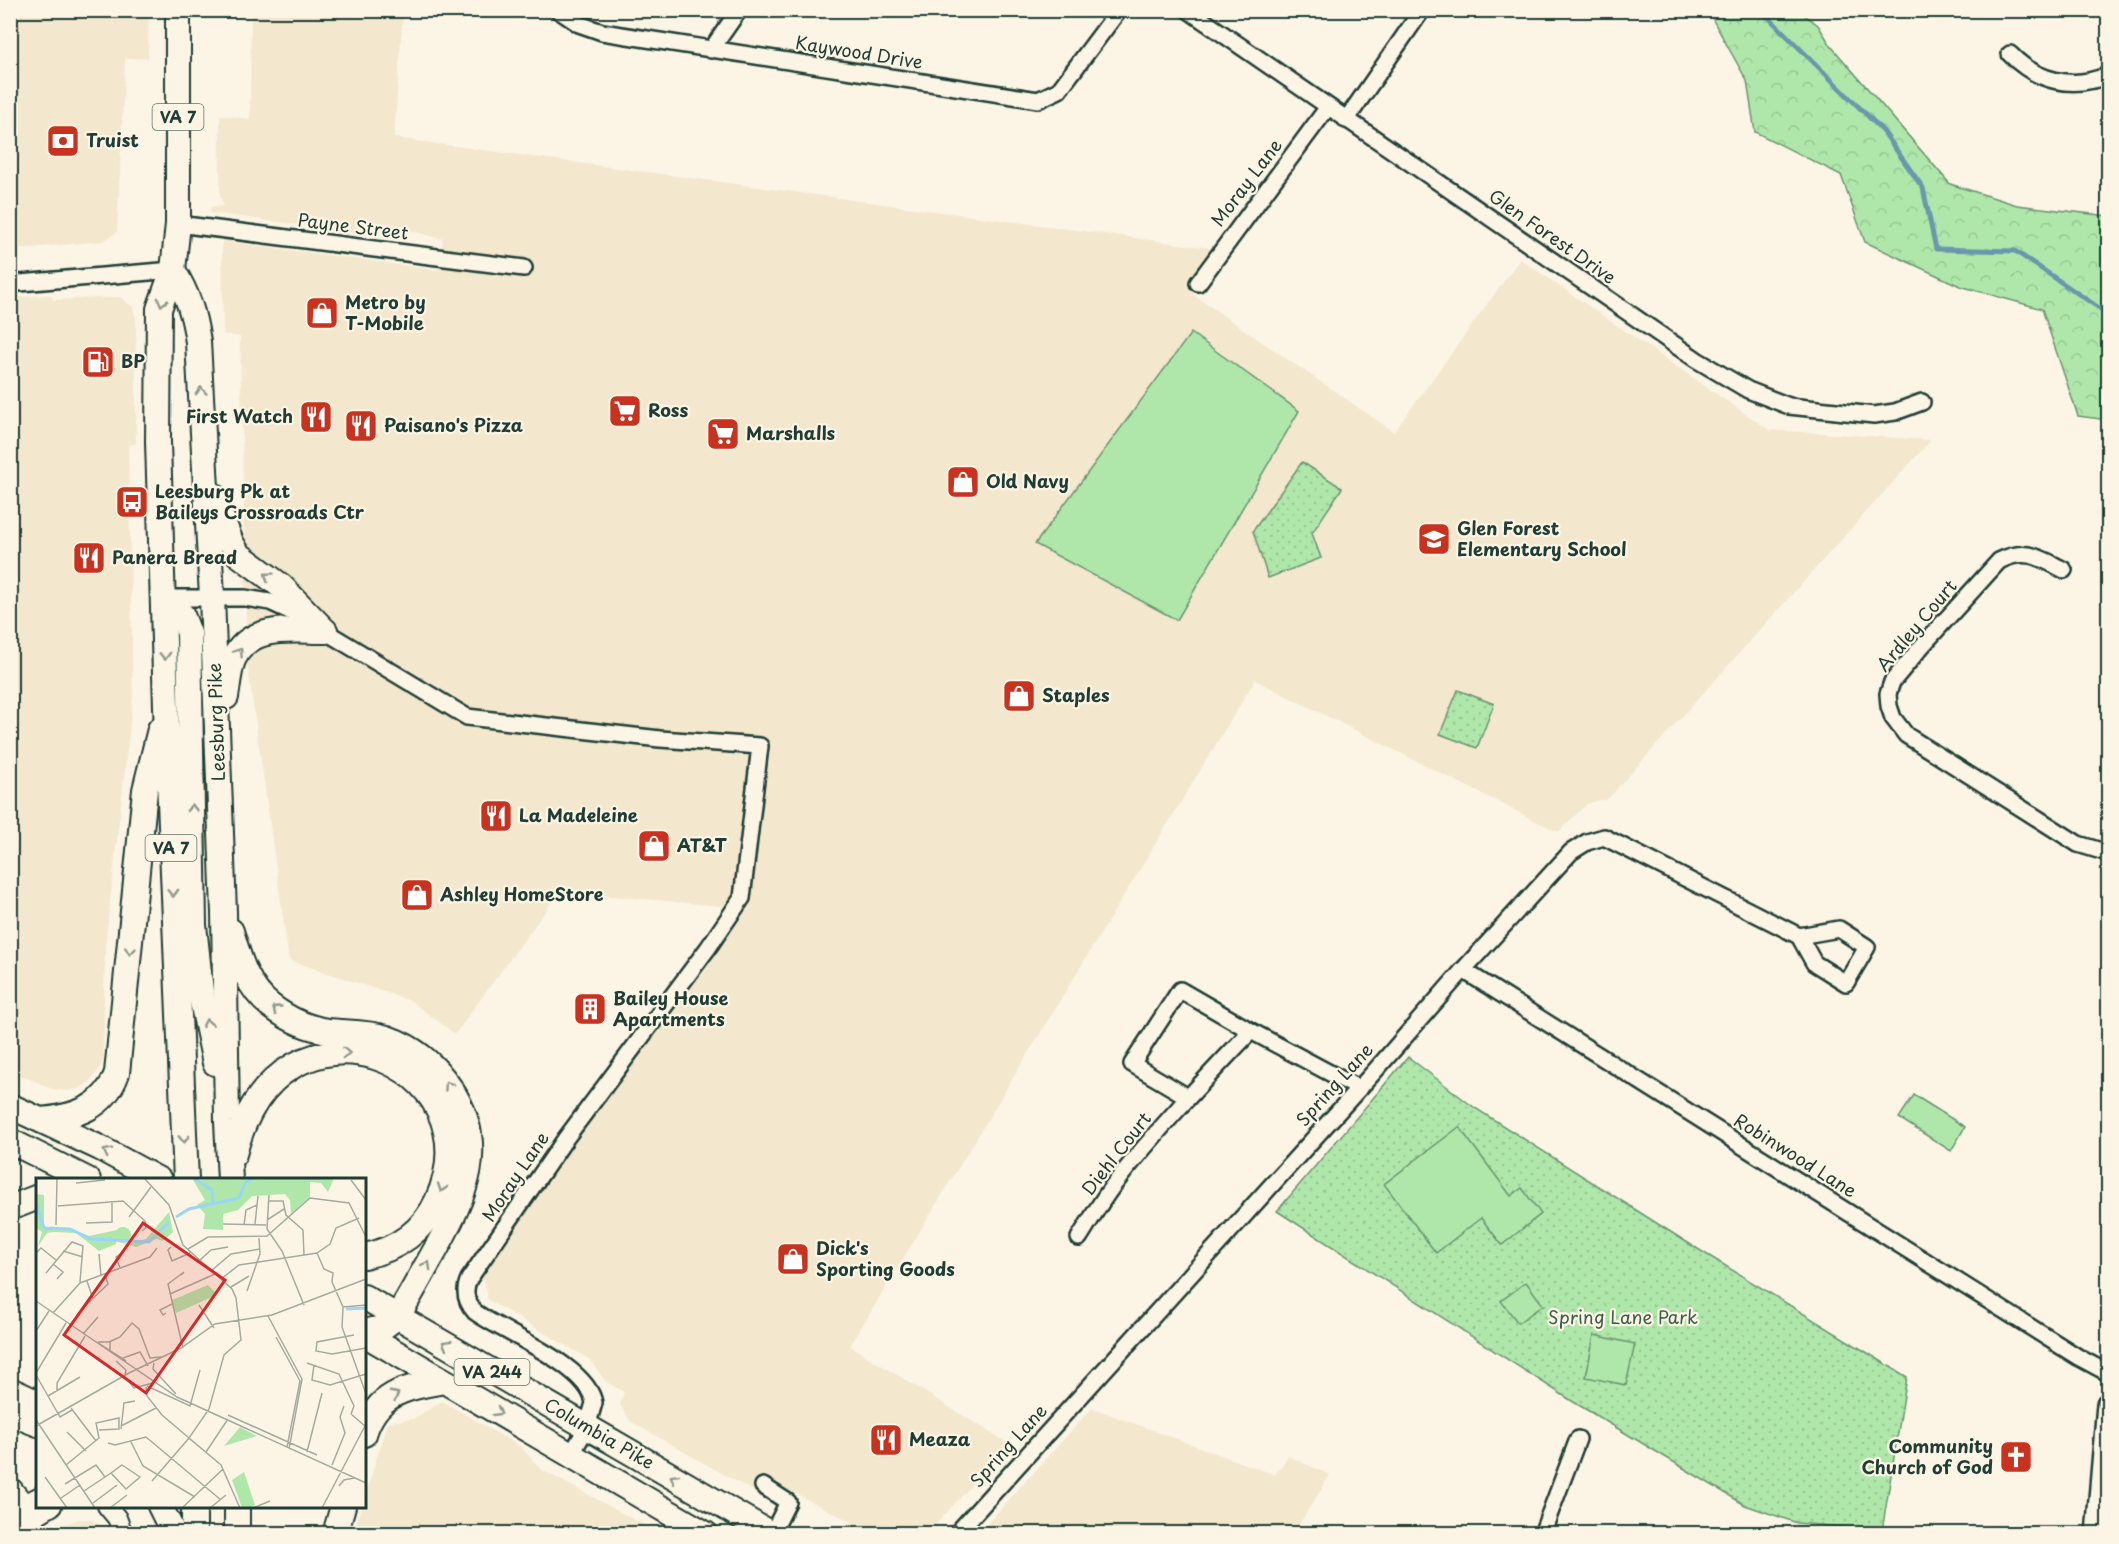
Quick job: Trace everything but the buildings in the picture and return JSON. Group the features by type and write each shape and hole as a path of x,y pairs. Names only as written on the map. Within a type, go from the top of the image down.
{"main road":[{"name":"VA 7","path":"178,10 178,224 173,270 159,309 158,442 166,707 186,1178"},
{"name":"Leesburg Pike","path":"173,270 186,291 194,317 198,342 212,597 233,1126"},
{"path":"205,476 238,555 281,586 325,631"},
{"path":"163,598 182,615 189,633 194,926 202,1001 233,1126 230,1175"},
{"path":"218,750 231,666 243,645 268,632 325,631"},
{"path":"41,1120 65,1117 92,1106 109,1092 117,1073 145,790 166,707"},
{"path":"224,912 247,977 269,1005 307,1026 329,1031 354,1031 376,1035 406,1047 440,1074 454,1093 463,1113 469,1141 469,1164 466,1186 458,1208 398,1316 382,1328 366,1332"},
{"path":"233,1126 282,1071 315,1055 334,1052 356,1053 395,1064 410,1074 439,1110 448,1151 447,1169 442,1189 432,1212 414,1234 393,1247 366,1255"},
{"path":"13,1113 41,1120 157,1178"},
{"path":"10,1141 86,1178"},
{"path":"10,1208 36,1198"},
{"name":"Columbia Pike","path":"366,1298 771,1533"},
{"name":"Columbia Pike","path":"366,1334 706,1533"},
{"path":"366,1430 375,1410 392,1395 417,1386 444,1381"},
{"path":"10,1390 36,1402"},
{"path":"2097,1533 2105,1485 2109,1404"},
{"path":"10,1413 36,1423"},
{"path":"161,1508 174,1533"},
{"path":"194,1508 194,1533"},
{"path":"237,1508 237,1533"},
{"path":"335,1533 342,1508"}],"street":[{"name":"Kaywood Drive","path":"558,10 579,24 602,32 1038,100 1048,97"},
{"path":"711,50 739,10"},
{"path":"1056,111 1048,97 1059,90 1119,10"},
{"name":"Glen Forest Drive","path":"1188,10 1697,360 1748,390 1789,406 1874,415 1895,412 1922,402"},
{"path":"1346,120 1422,10"},
{"path":"2010,54 2035,74 2050,80 2069,83 2089,82 2109,75"},
{"name":"Moray Lane","path":"1198,283 1328,107"},
{"name":"Payne Street","path":"178,224 524,268"},
{"path":"10,281 20,283 173,270"},
{"name":"Ardley Court","path":"2064,570 2036,555 2022,553 2010,555 1999,561 1892,682 1888,694 1889,706 1893,718 1906,735 2078,844 2109,853"},
{"path":"163,598 212,597 270,602 325,631"},
{"name":"Moray Lane","path":"325,631 467,717 660,739 760,746 742,898 708,948 566,1138 466,1285 466,1300 476,1312 569,1368 581,1378 594,1399 587,1427 571,1455"},
{"name":"Spring Lane","path":"956,1533 1571,852 1604,837 1799,936"},
{"name":"Robinwood Lane","path":"1463,970 2078,1357 2109,1372"},
{"path":"1188,1097 1132,1064 1180,990 1251,1031 1359,1088"},
{"name":"Diehl Court","path":"1079,1238 1111,1189 1188,1097 1251,1031"},
{"path":"1542,1533 1578,1439"},
{"path":"763,1486 789,1502 771,1533"},
{"path":"10,1531 49,1508"},
{"path":"109,1508 117,1518 123,1533"}],"shaded area":[{"path":"11,10 149,11 148,58 125,59 117,232 103,241 11,250"},
{"path":"251,11 403,11 394,138 1224,250 1192,294 1394,432 1520,259 1769,430 1931,440 1607,800 1587,804 1558,832 1255,680 850,1346 1009,1444 928,1533 873,1533 769,1480 760,1495 630,1421 620,1405 624,1392 606,1382 589,1359 488,1300 485,1282 475,1275 742,908 560,891 455,1034 411,1001 289,960 247,661 240,337 223,334 222,241 439,270 443,239 360,218 358,233 211,213 211,207 224,206 220,197 220,115 250,119"},
{"path":"51,295 53,300 120,297 133,307 136,318 136,444 128,445 133,697 105,947 103,1059 100,1068 89,1083 68,1091 52,1089 10,1070 11,298"},
{"path":"442,1401 521,1447 542,1470 659,1533 353,1533 361,1508 366,1508 366,1493 388,1422 413,1419"},
{"path":"1092,1408 1275,1475 1288,1456 1330,1475 1294,1533 979,1533"},
{"path":"79,1519 90,1519 100,1525 104,1533 43,1533"}],"green space":[{"path":"1710,11 1799,11 1818,25 1831,46 1950,184 2017,205 2108,216 2108,420 2078,416 2042,309 1960,286 1865,242 1841,175 1755,132 1747,81"},
{"path":"1191,333 1299,411 1177,620 1035,544"},
{"path":"1302,462 1342,488 1312,533 1321,558 1268,578 1253,531"},
{"path":"1458,690 1494,704 1477,748 1440,734"},
{"name":"Spring Lane Park","path":"1408,1057 1475,1108 1688,1243 1907,1377 1882,1531 1797,1523 1745,1505 1572,1401 1277,1211"},
{"path":"1914,1095 1965,1127 1951,1151 1899,1118"},
{"path":"1459,1127 1511,1196 1522,1188 1541,1214 1502,1245 1481,1218 1436,1253 1384,1184"},
{"path":"1526,1282 1543,1305 1518,1323 1501,1301"},
{"path":"1594,1335 1635,1344 1626,1385 1586,1377"}],"waterway":[{"path":"1761,10 1883,131 1923,188 1936,249 2015,251 2108,314"}],"place":[{"name":"Truist","path":"63,141"},
{"name":"Metro by T-Mobile","path":"322,313"},
{"name":"BP","path":"98,362"},
{"name":"Ross","path":"625,411"},
{"name":"First Watch","path":"316,417"},
{"name":"Paisano's Pizza","path":"361,426"},
{"name":"Marshalls","path":"723,434"},
{"name":"Old Navy","path":"963,482"},
{"name":"Leesburg Pk at Baileys Crossroads Ctr","path":"132,502"},
{"name":"Glen Forest Elementary School","path":"1434,539"},
{"name":"Panera Bread","path":"89,558"},
{"name":"Staples","path":"1019,696"},
{"name":"La Madeleine","path":"496,816"},
{"name":"AT&T","path":"654,846"},
{"name":"Ashley HomeStore","path":"417,895"},
{"name":"Bailey House Apartments","path":"590,1009"},
{"name":"Dick's Sporting Goods","path":"793,1259"},
{"name":"Meaza","path":"886,1440"},
{"name":"Community Church of God","path":"2016,1457"}]}
